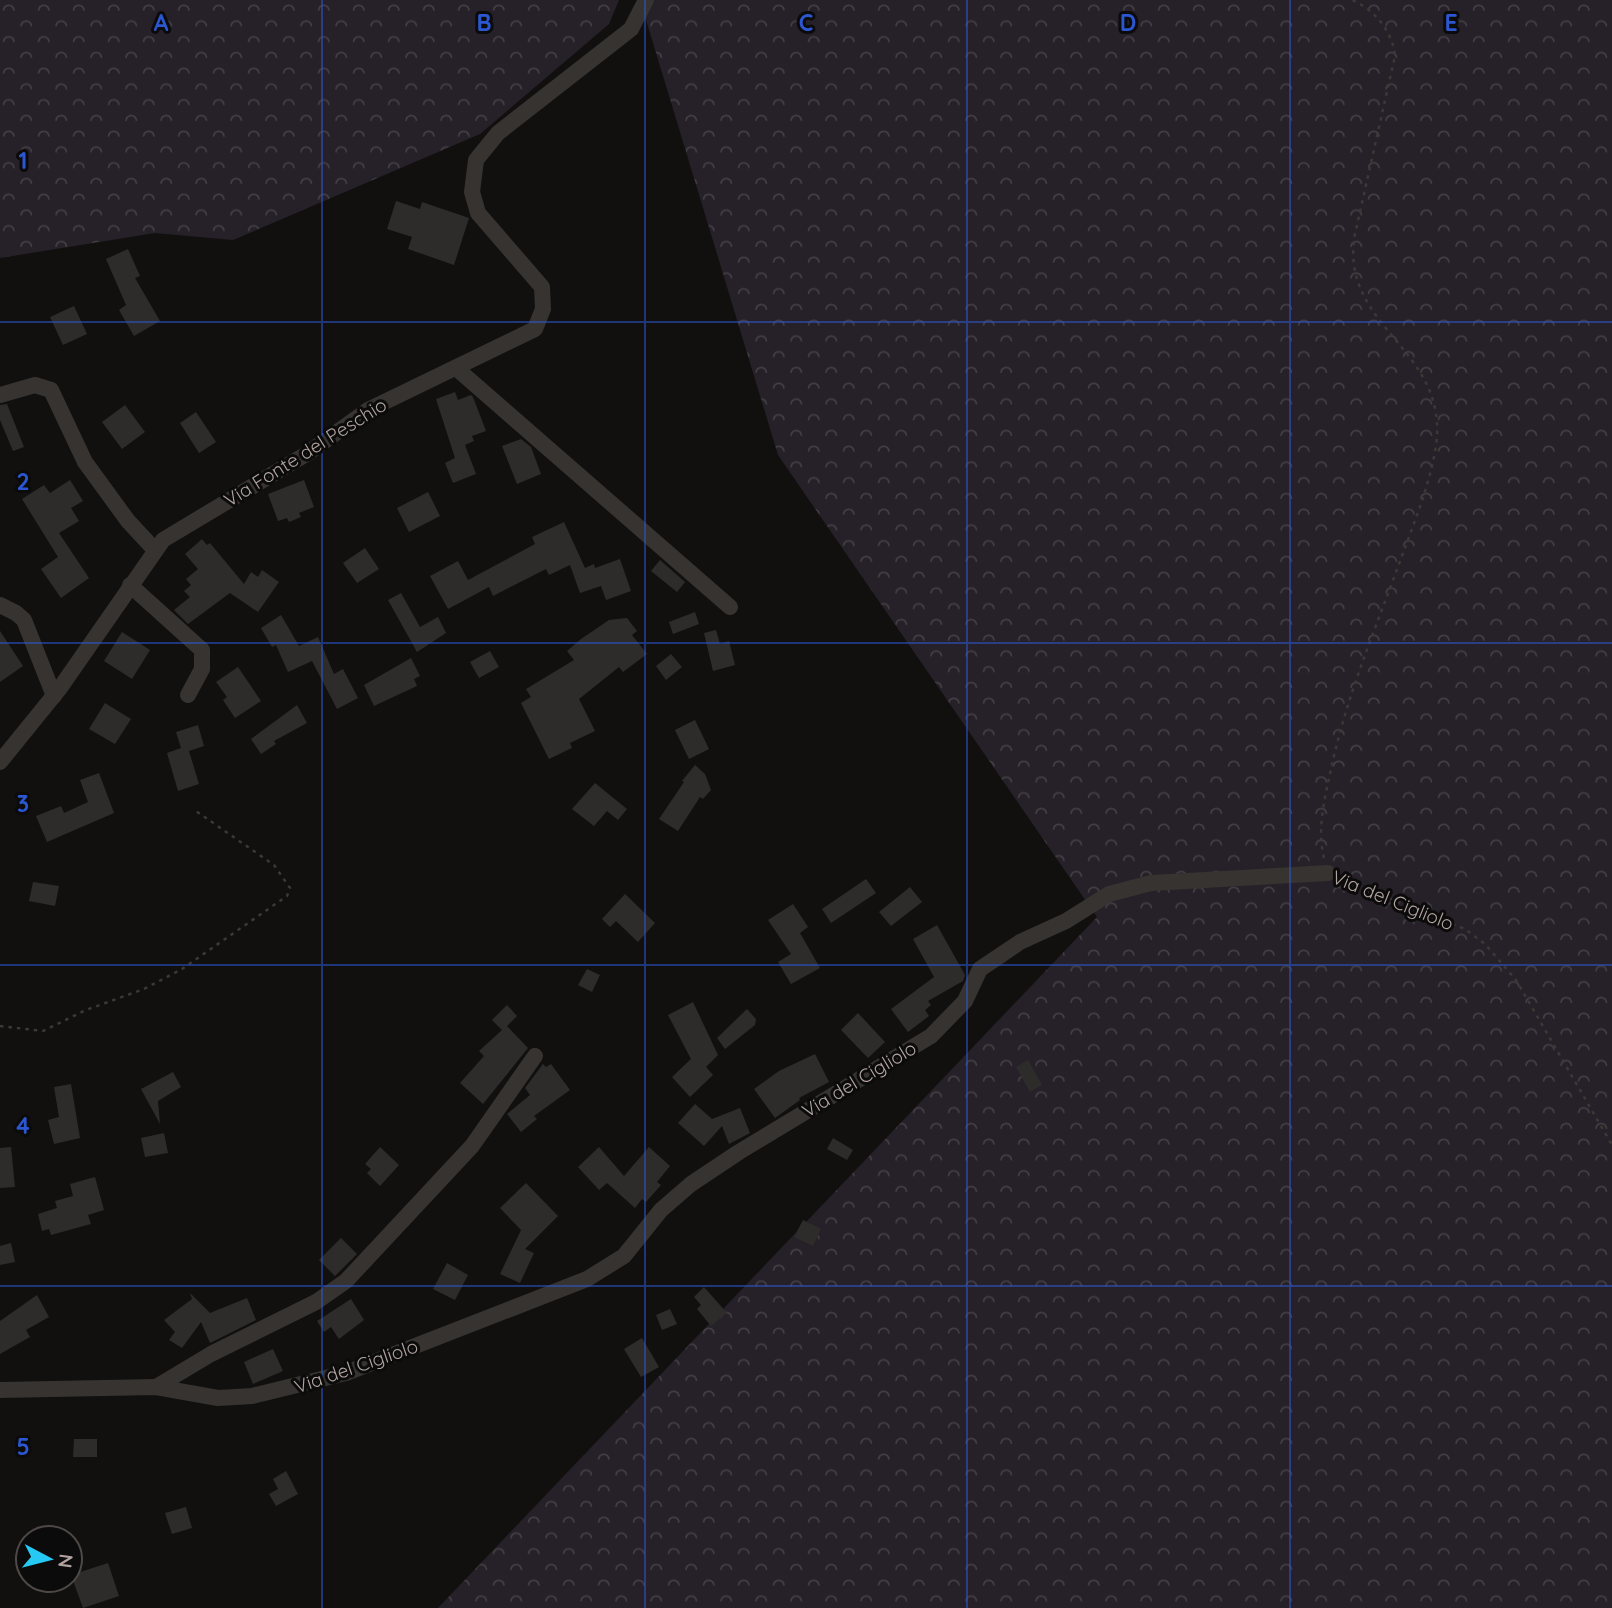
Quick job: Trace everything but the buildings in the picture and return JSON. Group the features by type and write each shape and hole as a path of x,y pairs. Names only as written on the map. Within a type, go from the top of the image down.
{"street":[{"name":"Via Fonte del Peschio","path":"0,762 54,696 154,549 182,527 309,453 368,410 531,332 541,320 544,303 540,283 475,207 472,176 479,154 498,133 626,34 638,19 646,0"},
{"path":"456,368 730,607"},
{"path":"0,395 35,385 51,390 85,462 128,522 154,549"},
{"path":"130,585 202,650 202,669 188,695"},
{"path":"0,605 16,612 24,620 54,696"},
{"name":"Via del Cigliolo","path":"0,1390 156,1387 237,1398 318,1382 587,1279 624,1256 667,1204 701,1177 931,1036 965,1001 980,970 1020,942 1066,921 1100,899 1130,887 1328,873"},
{"path":"156,1387 211,1354 316,1302 346,1281 472,1146 536,1056"}],"path":[{"path":"1328,873 1321,836 1325,794 1346,702 1369,647 1428,481 1436,445 1438,414 1433,395 1421,372 1365,302 1355,280 1352,258 1354,233 1395,56 1389,33 1372,13 1352,0"},
{"path":"0,1026 43,1031 86,1010 144,989 182,969 287,896 290,888 280,870 193,809"},
{"name":"Via del Cigliolo","path":"1328,873 1398,904 1465,929 1485,944 1516,980 1612,1145"}],"green space":[{"path":"0,0 619,0 609,24 480,134 233,240 155,233 0,258"},
{"path":"640,0 1612,0 1612,1608 438,1608 1097,917 778,455"}]}
